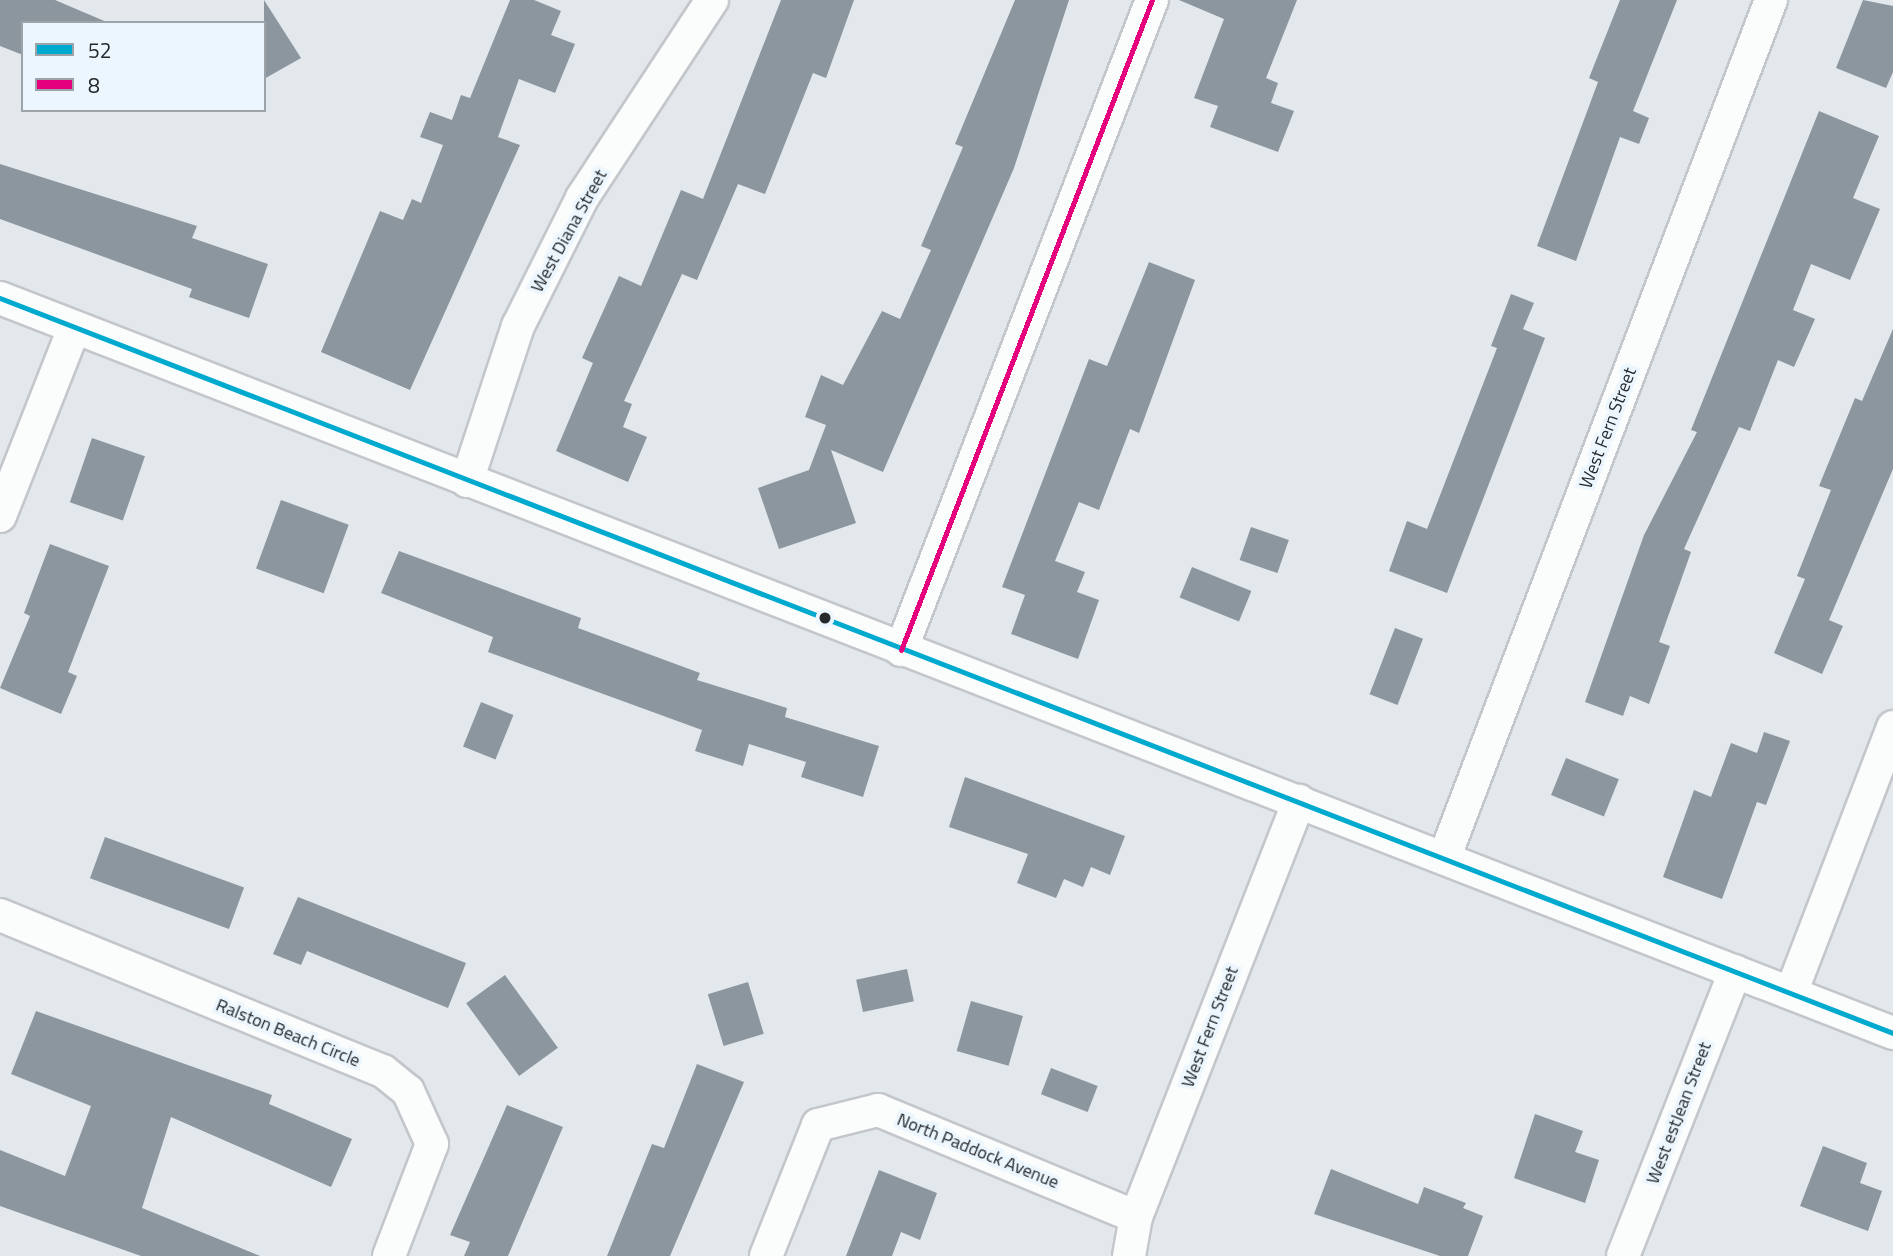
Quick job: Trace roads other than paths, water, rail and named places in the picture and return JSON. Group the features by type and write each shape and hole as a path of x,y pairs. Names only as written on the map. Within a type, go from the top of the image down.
{"street":[{"name":"West Diana Street","path":"467,481 518,326 582,198 712,0"},
{"path":"901,650 1152,0"},
{"name":"West Fern Street","path":"1445,856 1771,0"},
{"path":"0,298 901,650 1445,856 1893,1033"},
{"path":"0,516 75,328"},
{"path":"1791,993 1893,727"},
{"name":"West Fern Street","path":"1129,1256 1136,1217 1299,801"},
{"name":"Ralston Beach Circle","path":"0,915 383,1071 408,1091 432,1144 389,1256"},
{"name":"West estJean Street","path":"1623,1256 1735,971"},
{"name":"North Paddock Avenue","path":"766,1256 818,1125 878,1110 1136,1217"}]}
